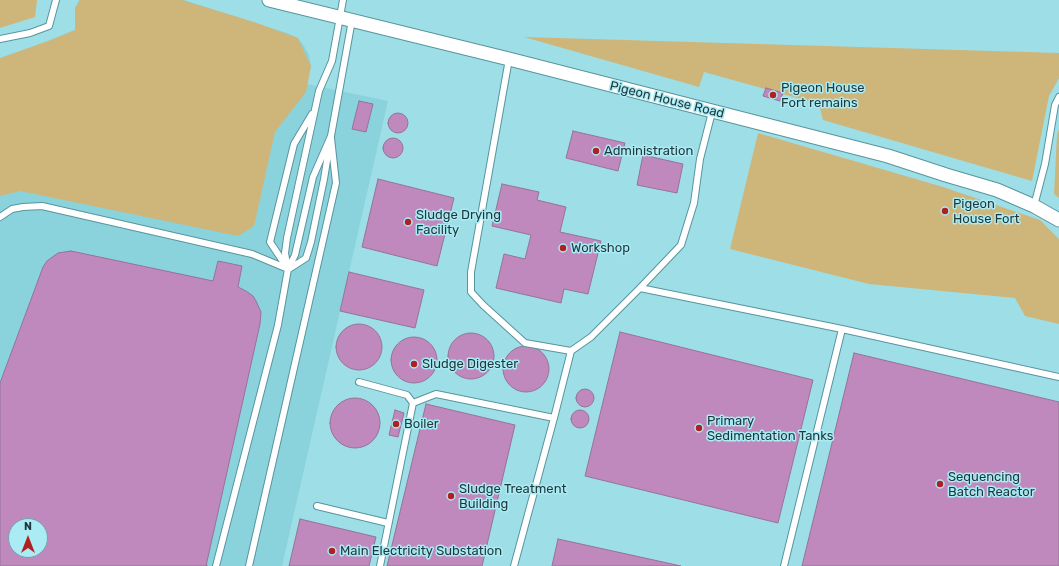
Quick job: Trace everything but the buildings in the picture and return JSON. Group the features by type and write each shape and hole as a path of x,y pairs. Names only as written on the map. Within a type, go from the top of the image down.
{"street":[{"name":"Pigeon House Road","path":"269,0 509,59 888,156 997,190 1034,206 1059,220"}],"lane":[{"path":"0,39 30,33 49,26 56,0"},
{"path":"288,269 285,253 287,238 319,91 332,61 343,0"},
{"path":"288,269 306,258 311,242 324,180 352,20"},
{"path":"509,59 471,272 471,292 524,343 571,351"},
{"path":"1034,206 1045,164 1055,105 1059,97"},
{"path":"288,269 270,242 294,144 315,110"},
{"path":"514,566 571,351 591,337 681,245 694,203 700,159 712,112"},
{"path":"216,566 278,325 288,269 295,255 313,177 331,136"},
{"path":"249,566 336,183 331,136"},
{"path":"0,217 12,209 42,206 252,254 288,269"},
{"path":"640,288 842,329 1059,377"},
{"path":"784,566 842,329"},
{"path":"359,382 406,395 413,403"},
{"path":"413,403 436,394 554,418"},
{"path":"380,566 413,403"},
{"path":"317,506 388,523"}],"shaded area":[{"path":"0,0 37,0 35,17 0,28"},
{"path":"79,0 184,0 287,33 298,38 309,55 311,66 307,84 388,101 282,566 0,566 0,61 75,30 75,8"},
{"path":"80,0 182,0 254,22 298,38 311,66 306,92 275,132 254,226 238,236 20,191 0,196 0,58 75,30 75,8"},
{"path":"524,37 1059,53 1059,78 1049,96 1032,181 823,120 819,104 704,72 699,87"},
{"path":"1059,129 1059,198 1054,194 1057,135"},
{"path":"758,133 943,187 1040,220 1059,239 1059,324 1025,316 1015,298 869,284 730,249"}],"place":[{"name":"Pigeon House Fort remains","path":"773,95"},
{"name":"Administration","path":"596,151"},
{"name":"Pigeon House Fort","path":"945,211"},
{"name":"Sludge Drying Facility","path":"408,222"},
{"name":"Workshop","path":"563,248"},
{"name":"Sludge Digester","path":"414,364"},
{"name":"Boiler","path":"396,424"},
{"name":"Primary Sedimentation Tanks","path":"699,428"},
{"name":"Sequencing Batch Reactor","path":"940,484"},
{"name":"Sludge Treatment Building","path":"451,496"},
{"name":"Main Electricity Substation","path":"332,551"}]}
